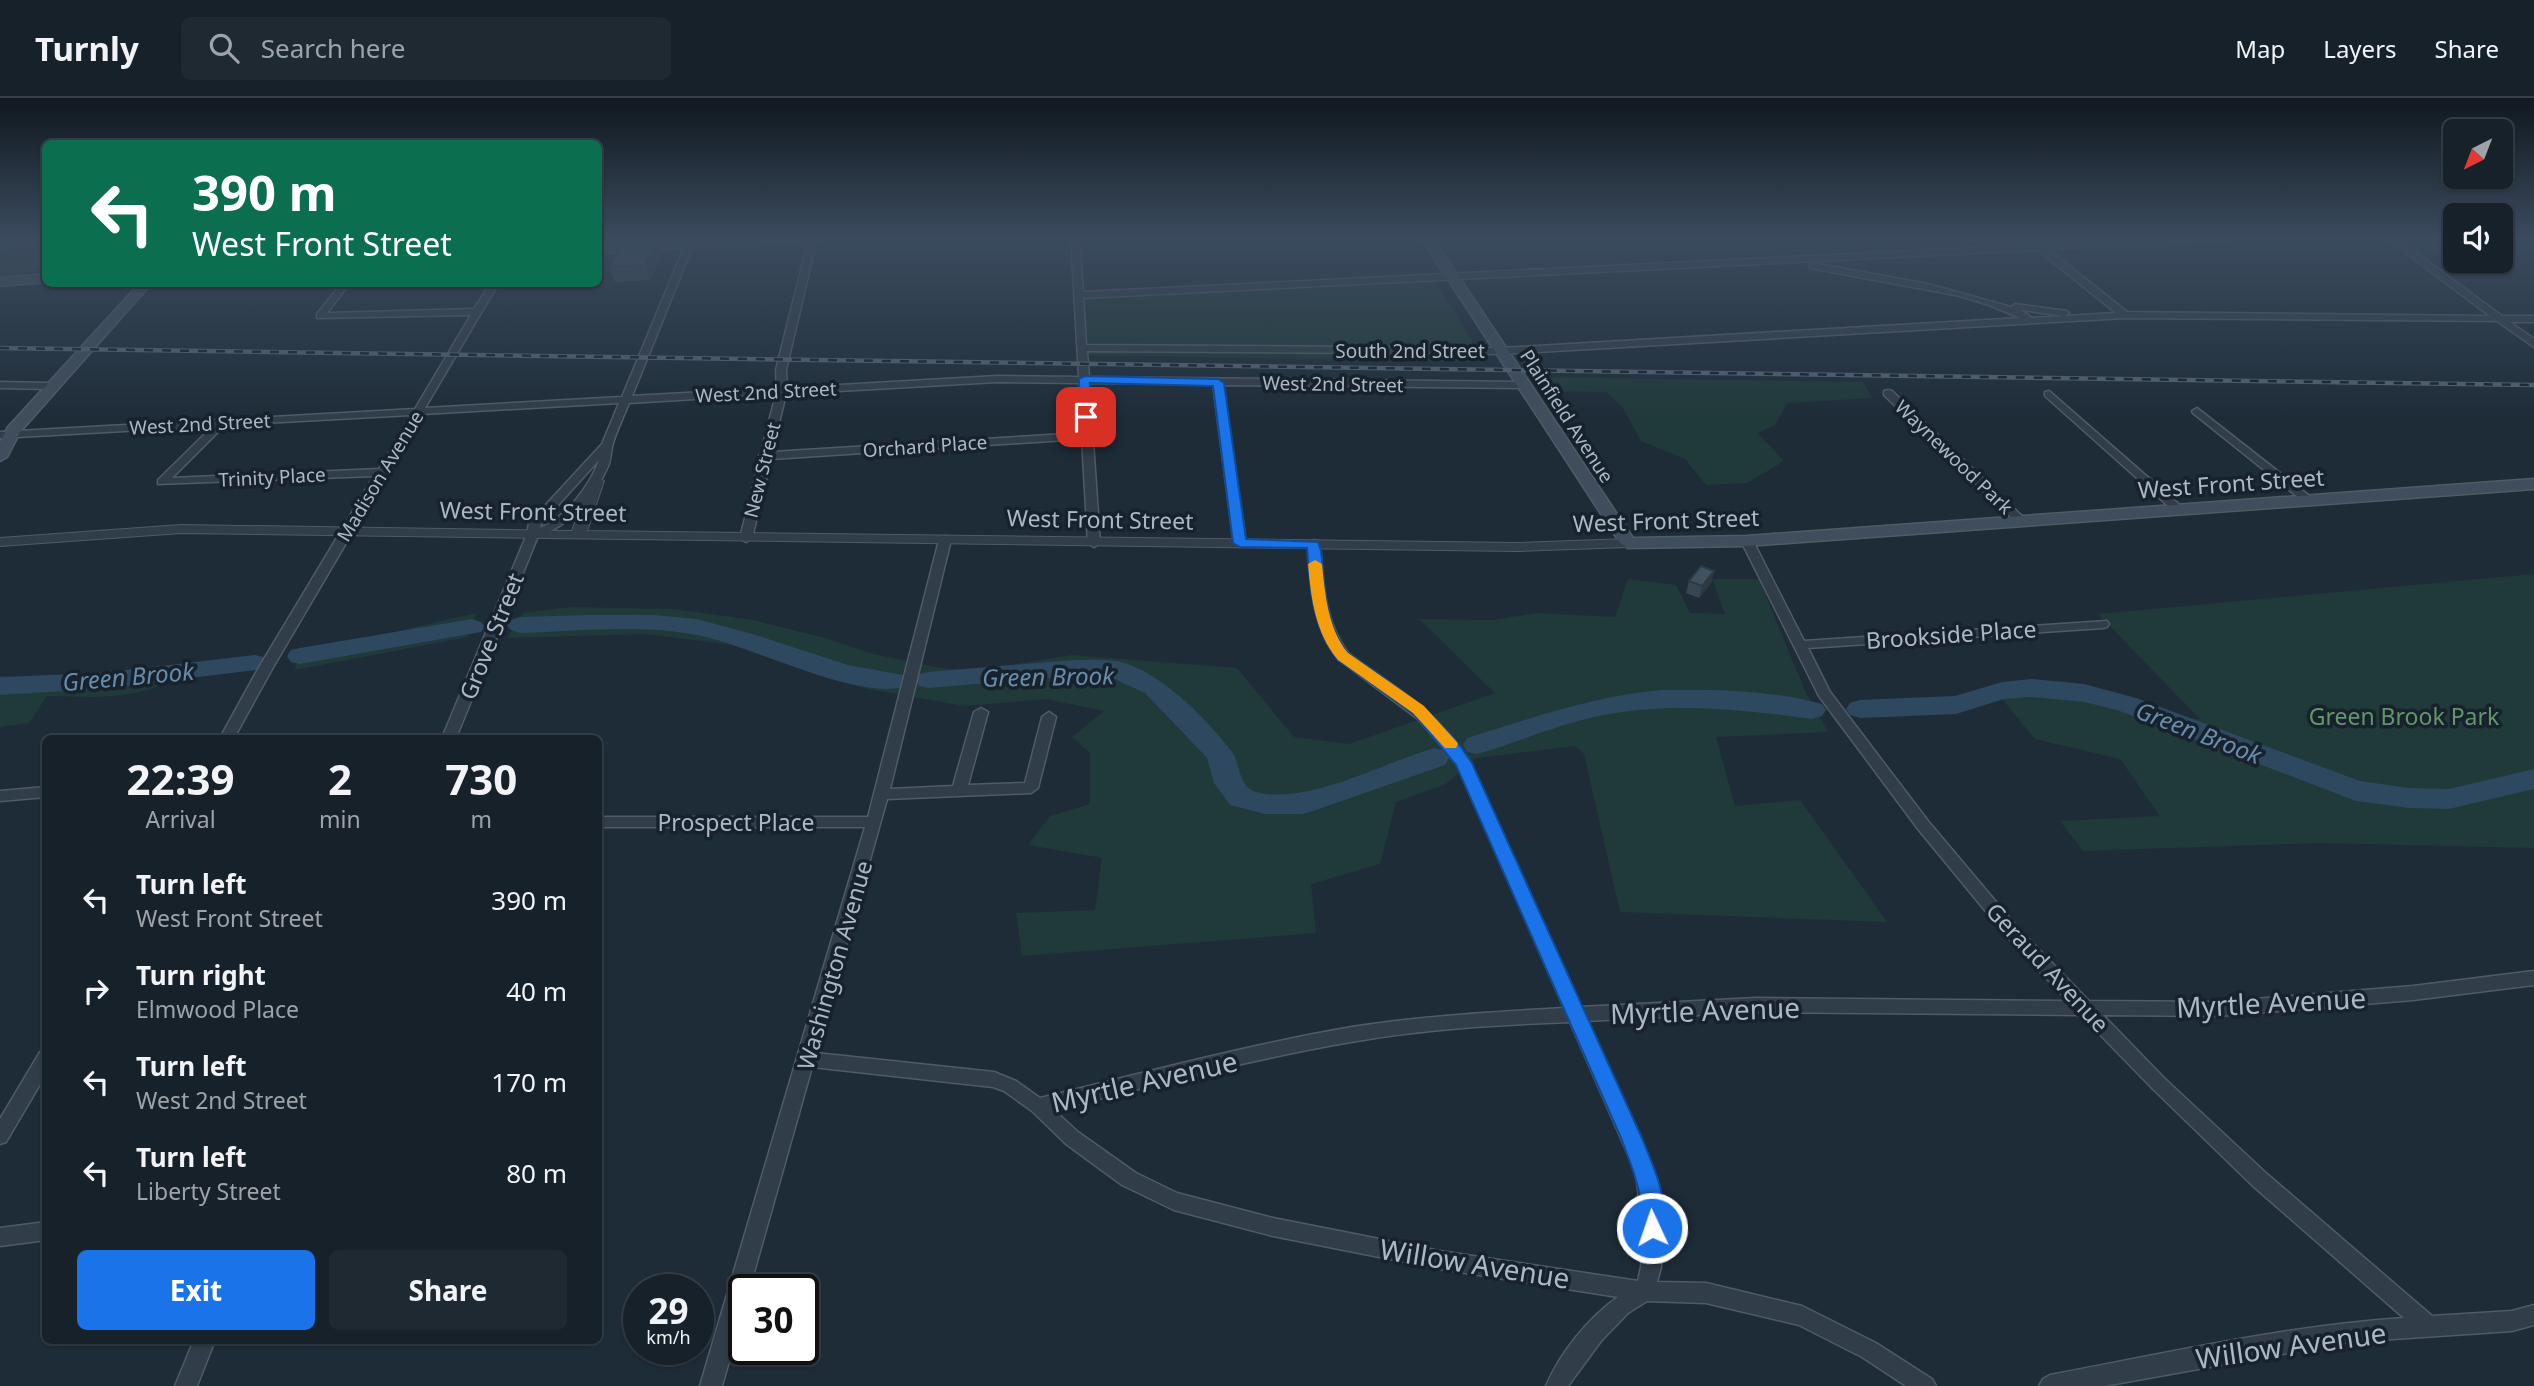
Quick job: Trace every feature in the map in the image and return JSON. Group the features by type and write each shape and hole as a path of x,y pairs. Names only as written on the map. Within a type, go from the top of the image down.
{"main road":[{"path":"0,457 6,435 132,298"},
{"name":"Plainfield Avenue","path":"1467,298 1628,543"},
{"name":"West Front Street","path":"1628,543 1747,541 2534,484"}],"street":[{"path":"334,298 320,316 477,312"},
{"name":"Madison Avenue","path":"229,735 265,669 485,298"},
{"path":"578,535 608,455 607,445 668,298"},
{"name":"New Street","path":"746,538 782,391 781,370 799,298"},
{"path":"1079,298 1094,543"},
{"path":"1971,298 2018,313 2032,322"},
{"path":"2104,298 2125,315"},
{"path":"2471,298 2534,344"},
{"path":"1991,303 2100,317"},
{"name":"South 2nd Street","path":"1083,348 1501,351 2125,315 2534,319"},
{"name":"West 2nd Street","path":"6,435 997,379 1522,385"},
{"path":"1218,383 1240,543"},
{"path":"0,385 51,386"},
{"name":"Waynewood Park","path":"1888,393 2021,521"},
{"path":"2049,394 2179,510"},
{"path":"2197,411 2308,500"},
{"name":"Trinity Place","path":"222,424 162,482 382,472"},
{"name":"Orchard Place","path":"764,456 1086,436"},
{"name":"Grove Street","path":"450,735 533,534 535,523 607,445"},
{"path":"533,534 554,526 597,481"},
{"name":"West Front Street","path":"0,542 181,529 1094,543 1517,547 1628,543"},
{"name":"Washington Avenue","path":"711,1386 808,1059 882,794 945,540"},
{"name":"Geraud Avenue","path":"1747,541 1824,693 1923,825 2012,932 2085,1009 2260,1180 2429,1327"},
{"path":"1314,544 1318,591 1328,634 1334,645 1343,656 1418,709 1464,763 1645,1173 1652,1205 1651,1273 1643,1291 1624,1304 1597,1330 1557,1386"},
{"name":"Brookside Place","path":"1800,645 2103,624"},
{"path":"959,791 981,712"},
{"path":"882,794 1031,788 1049,718"},
{"path":"0,796 42,792"},
{"name":"Prospect Place","path":"602,822 874,821"},
{"name":"Myrtle Avenue","path":"808,1059 994,1080 1010,1086 1038,1106 1280,1048 1354,1034 1487,1018 1756,1005 2218,1009 2413,993 2534,978"},
{"path":"0,1136 42,1064"},
{"name":"Willow Avenue","path":"1038,1106 1072,1138 1129,1180 1174,1201 1273,1227 1402,1252 1643,1291 1706,1293 1802,1316 1869,1350 1925,1386"},
{"path":"0,1237 42,1232"},
{"name":"Willow Avenue","path":"2050,1386 2337,1334 2512,1321 2534,1315"},
{"path":"186,1386 203,1344"}],"green space":[{"path":"1082,298 1445,298 1485,362 1085,355"},
{"path":"1538,377 1863,382 1872,398 1787,403 1775,425 1758,433 1784,461 1747,483 1706,485 1685,459 1641,441 1623,408 1606,392 1541,391"},
{"name":"Green Brook Park","path":"2534,574 2534,848 2320,843 2083,851 2060,821 2160,816 2120,759 2035,739 1992,687 2065,681 2186,718 2200,719 2098,614"},
{"path":"1628,579 1676,585 1690,613 1725,614 1712,579 1759,579 1805,691 1828,732 1716,737 1735,806 1800,800 1887,922 1620,912 1584,754 1575,746 1477,758 1446,784 1396,802 1380,864 1311,884 1316,933 1022,956 1016,913 1095,910 1102,858 1028,845 1050,816 1090,804 1090,753 1072,737 1104,711 1046,699 964,706 863,688 733,645 646,634 507,638 523,613 570,607 674,609 753,620 825,638 873,654 941,668 973,671 1072,655 1237,668 1294,737 1349,744 1495,693 1419,619 1492,620 1537,613 1615,617"},
{"path":"477,613 468,637 295,670 298,653"},
{"path":"189,665 159,686 141,692 104,697 47,696 29,723 0,727 0,680"}],"building":[{"path":"1701,566 1714,571 1702,586 1689,581"}],"waterway":[{"name":"Green Brook","path":"520,625 653,622 697,627 747,640 844,673 894,681"},
{"name":"Green Brook","path":"300,656 472,627"},
{"name":"Green Brook","path":"0,686 100,681 255,663"},
{"name":"Green Brook","path":"928,680 1074,668 1114,669 1154,687 1220,755 1228,783 1240,798 1265,804 1303,804 1435,758"},
{"name":"Green Brook","path":"1860,709 1956,705 2002,691 2031,688 2084,693 2126,704 2356,791 2409,798 2449,799 2534,779"},
{"name":"Green Brook","path":"1477,745 1576,713 1636,701 1711,699 1812,710"}],"railway":[{"path":"0,348 2534,385"}],"slow traffic":[{"path":"1315,564 1328,634 1334,645 1343,656 1418,709 1450,744"}],"route":[{"path":"1086,417 1085,379 1218,383 1240,543 1314,544 1318,591 1328,634 1334,645 1343,656 1418,709 1464,763 1632,1138 1645,1173 1652,1205 1652,1228"}]}
